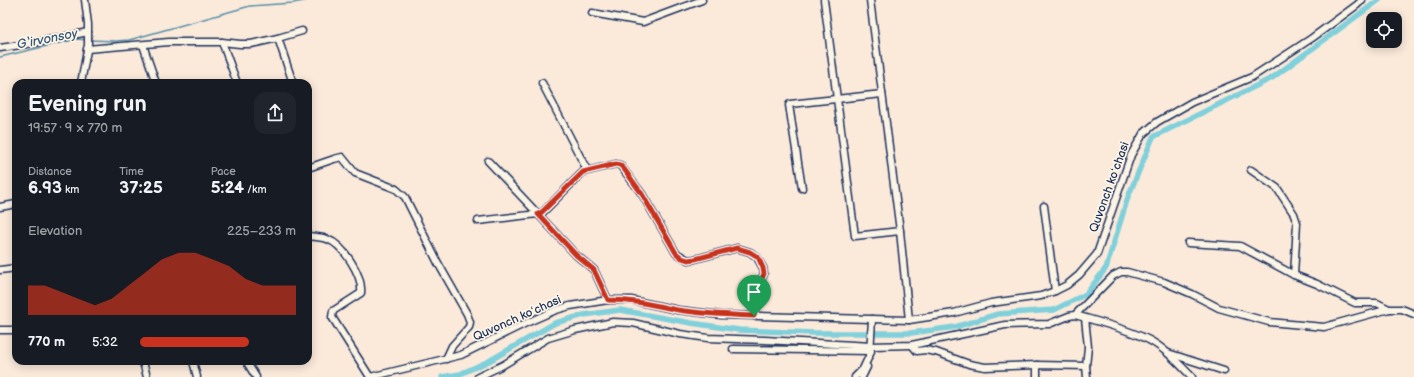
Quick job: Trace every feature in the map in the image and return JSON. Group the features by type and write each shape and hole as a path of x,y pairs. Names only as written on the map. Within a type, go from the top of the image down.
{"street":[{"path":"81,79 87,47 88,32 85,0"},
{"path":"592,13 643,22 702,0"},
{"path":"824,0 855,236 900,231"},
{"path":"870,0 900,231 909,320"},
{"name":"Quvonch koʻchasi","path":"312,237 327,239 342,250 356,272 361,293 333,311 332,317 370,377 461,355 556,310 570,306 608,300 630,300 678,310 721,315 909,320 954,313 991,303 1040,296 1067,285 1079,275 1097,254 1131,155 1143,134 1157,122 1192,102 1252,77 1312,38 1362,0"},
{"path":"87,47 169,42 222,42 251,44 278,38 302,30"},
{"path":"0,48 88,32"},
{"path":"278,38 292,79"},
{"path":"222,42 236,79"},
{"path":"143,44 155,79"},
{"path":"542,83 587,170"},
{"path":"802,188 789,105 882,94"},
{"name":"Quvonch koʻchasi","path":"312,166 334,158 342,157 355,173 396,189 405,197 470,322 469,327 452,346 446,359"},
{"path":"488,161 576,255 594,270 608,300"},
{"path":"478,221 538,214 542,212 578,176 587,170 616,164 620,165 642,194 672,248 682,258 688,260 695,259 737,248 750,252 758,257 764,274 758,287 754,316"},
{"path":"1251,170 1277,188 1294,214 1297,223 1294,275"},
{"path":"0,207 12,205"},
{"path":"1044,206 1055,291"},
{"path":"1188,243 1240,246 1294,275 1317,284 1356,303 1377,303 1389,309"},
{"path":"0,270 12,268"},
{"path":"1075,315 1113,276 1121,272 1127,272 1164,282 1220,308 1269,322 1324,327 1389,309 1402,310 1414,314"},
{"path":"733,349 871,351 912,345 1005,324 1049,324 1075,315 1149,340 1166,352 1192,377"},
{"path":"1085,318 1088,347 1086,366 1087,377"},
{"path":"862,377 870,361 872,319"},
{"path":"478,377 548,338 574,330 613,322 633,323 680,334 708,338 765,340 871,351"},
{"path":"0,330 12,330"},
{"path":"912,345 917,351 925,350 936,352 974,365 985,367 1037,365 1086,366"},
{"path":"855,377 863,369 871,351"},
{"path":"1166,352 1224,371"},
{"path":"144,365 147,377"},
{"path":"194,365 197,377"},
{"path":"248,365 256,377"},
{"path":"1037,365 1037,377"}],"waterway":[{"name":"G‘irvonsoy","path":"90,40 129,40 250,6 293,3 309,0"},
{"path":"442,377 460,374 489,361 555,323 584,315 620,310 739,330 815,333 911,333 955,327 998,314 1054,310 1086,294 1106,268 1128,197 1153,137 1272,78 1379,0"},
{"name":"G‘irvonsoy","path":"0,57 77,39 87,40"}],"route":[{"path":"616,164 620,165 642,194 672,248 682,258 688,260 695,259 737,248 750,252 758,257 764,274 758,287 754,316 721,315 678,310 630,300 608,300 594,270 576,255 538,214 542,212 583,172 616,164"}]}
